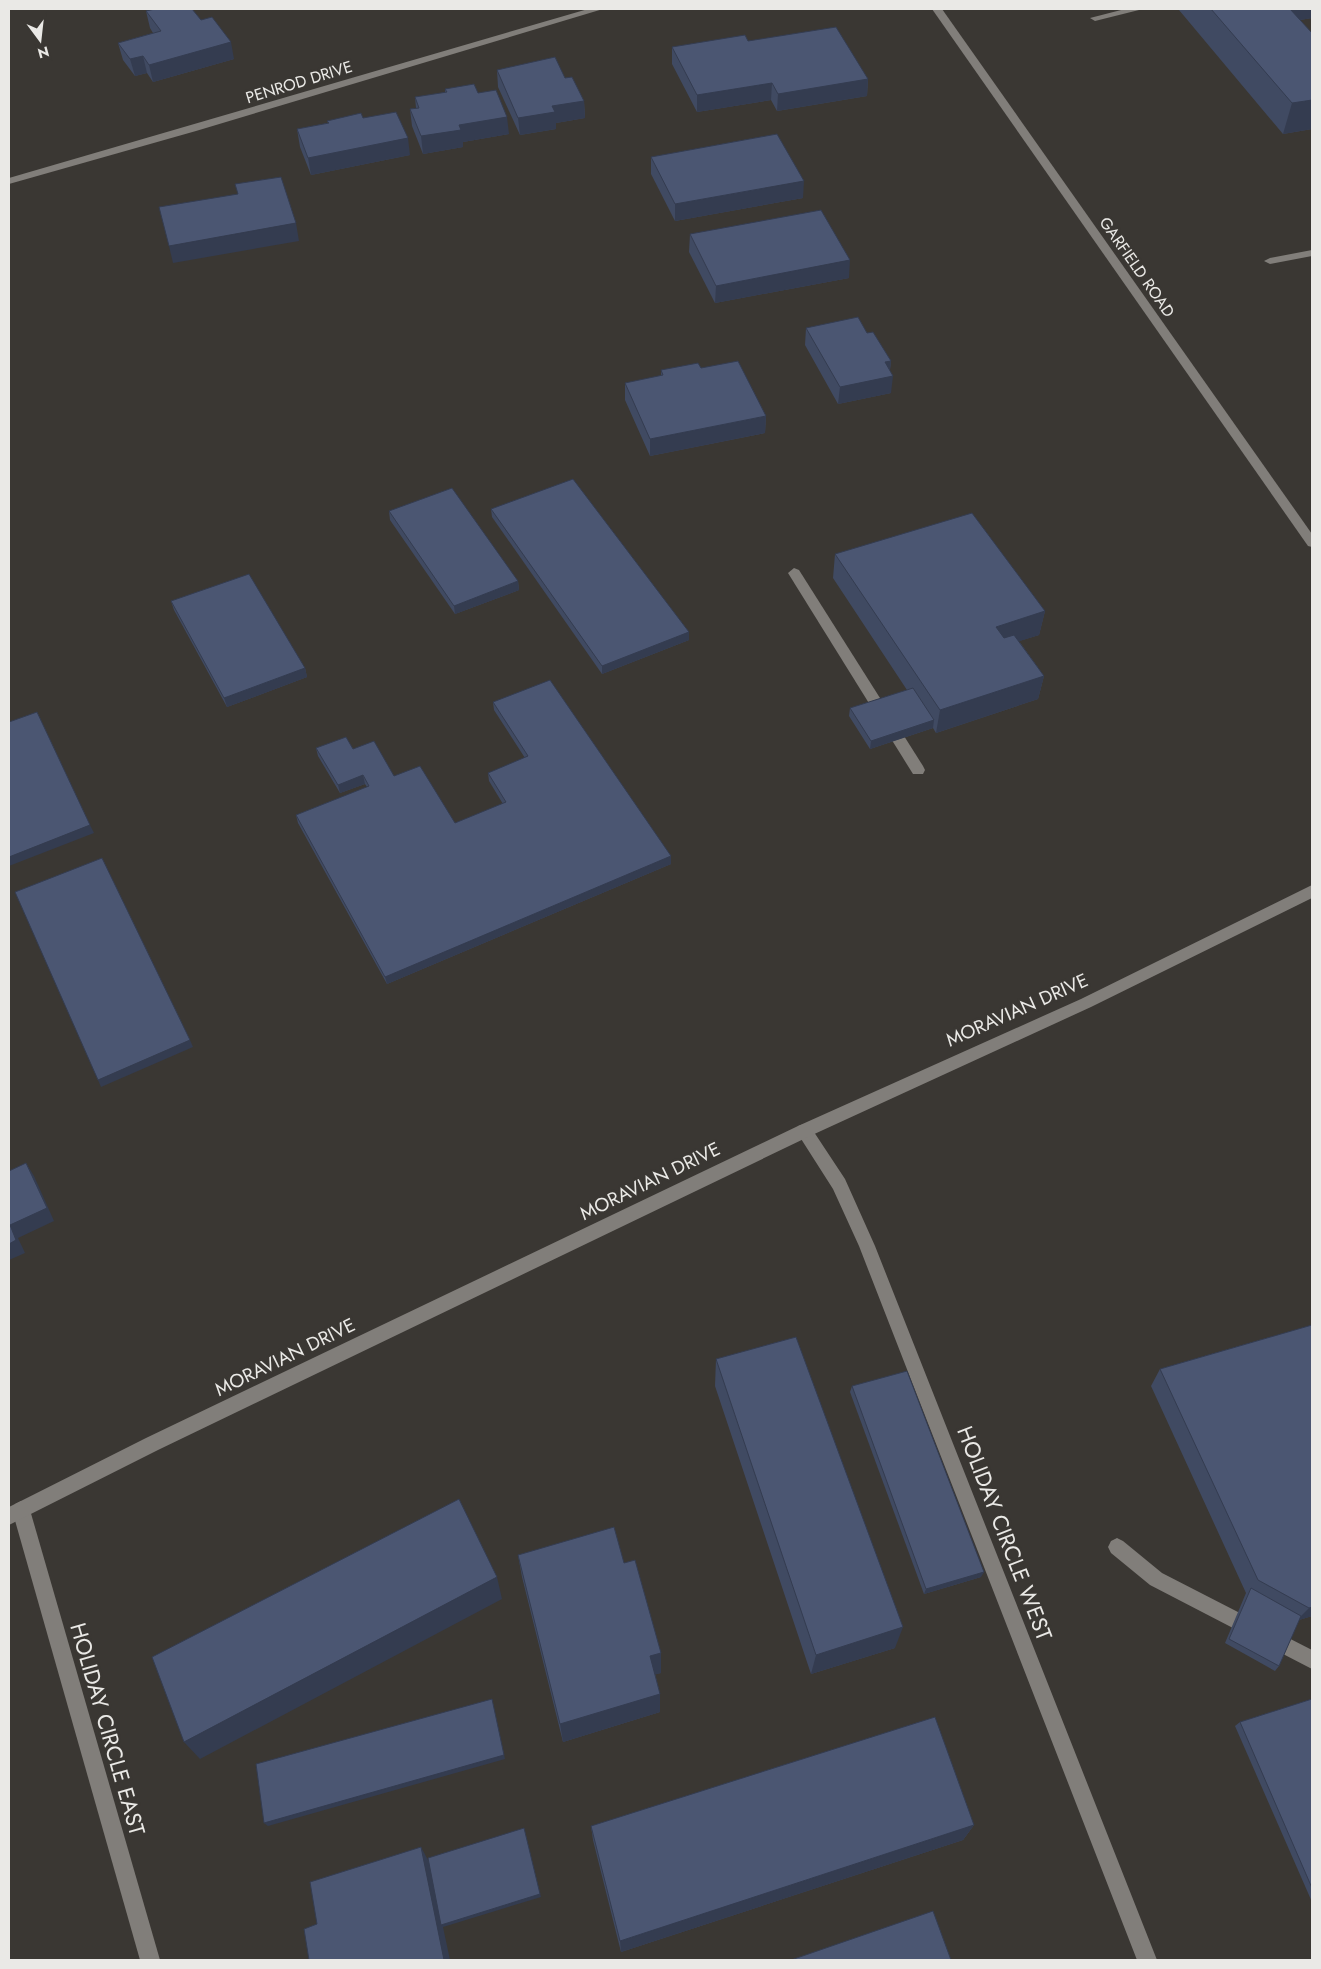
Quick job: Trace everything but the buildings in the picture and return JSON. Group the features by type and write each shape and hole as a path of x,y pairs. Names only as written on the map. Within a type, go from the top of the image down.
{"street":[{"name":"PENROD DRIVE","path":"9,181 598,9"},
{"name":"GARFIELD ROAD","path":"937,9 1312,543"},
{"path":"1095,18 1138,9"},
{"path":"1270,261 1312,253"},
{"path":"794,573 918,770"},
{"name":"MORAVIAN DRIVE","path":"15,1513 152,1444 804,1131 1086,1003 1312,891"},
{"name":"HOLIDAY CIRCLE WEST","path":"804,1131 839,1184 867,1246 1147,1960"},
{"name":"HOLIDAY CIRCLE EAST","path":"15,1513 150,1960"},
{"path":"1117,1547 1156,1579 1312,1660"}]}
